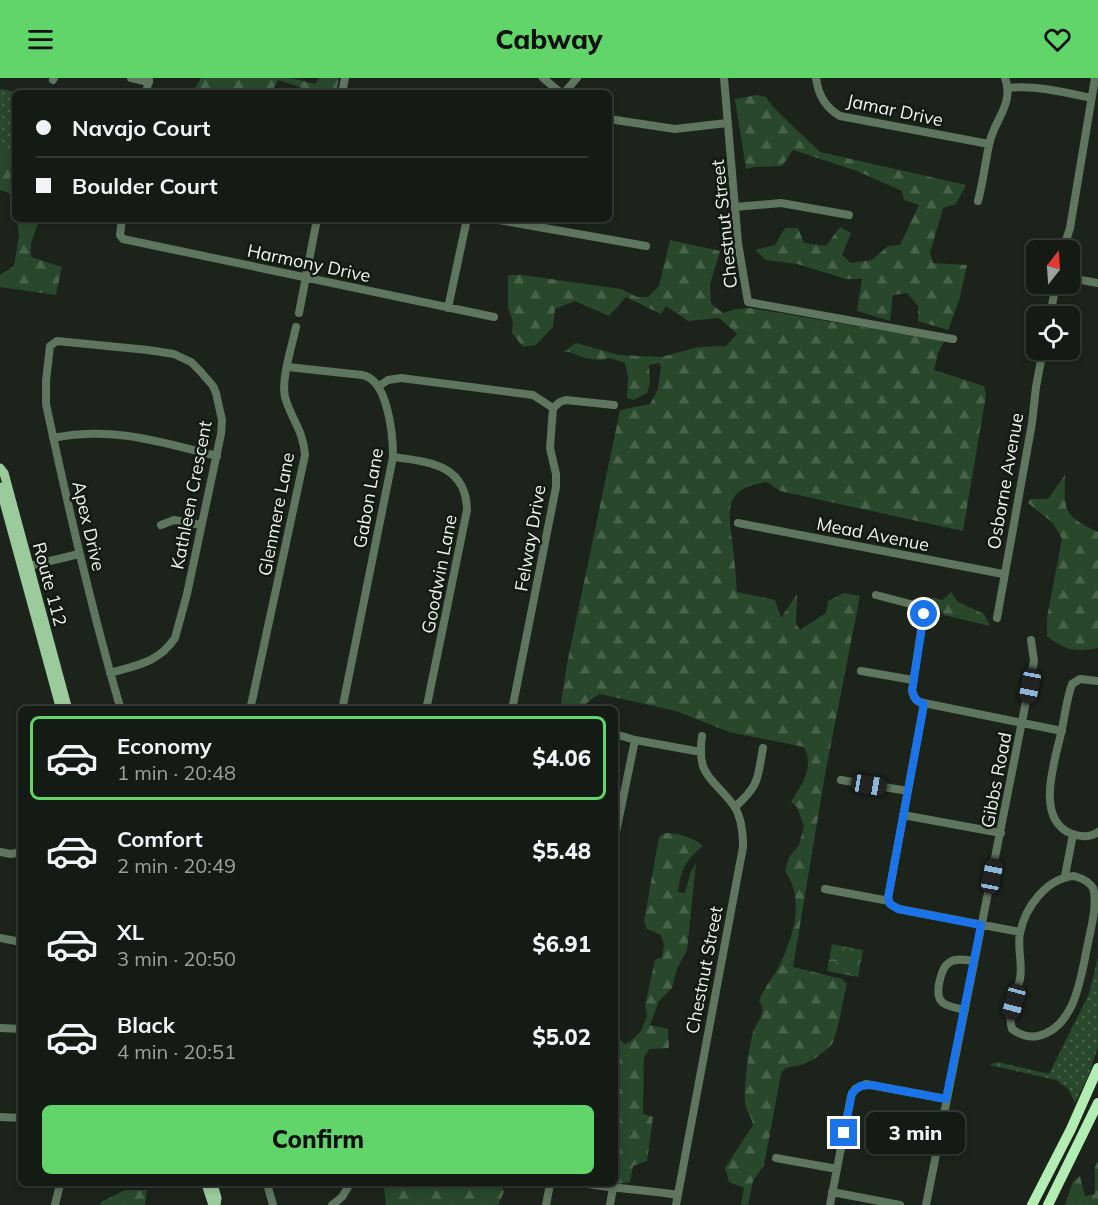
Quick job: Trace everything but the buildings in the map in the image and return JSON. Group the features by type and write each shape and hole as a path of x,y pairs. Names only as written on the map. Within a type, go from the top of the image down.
{"highway":[{"path":"1032,1205 1071,1129 1098,1068"},
{"path":"1048,1205 1098,1103"}],"main road":[{"name":"Route 112","path":"0,468 60,706"},
{"name":"Route 112","path":"0,487 67,706"},
{"path":"207,1186 215,1205"},
{"path":"214,1186 217,1198 215,1205"}],"street":[{"path":"131,78 149,80"},
{"path":"543,78 558,90"},
{"path":"565,90 577,78"},
{"name":"Chestnut Street","path":"724,78 740,266 748,302 953,339"},
{"name":"Jamar Drive","path":"816,78 822,98 833,112 840,116 989,144"},
{"path":"978,201 989,144 995,124 1005,107 1009,88 1005,78"},
{"path":"1066,240 1095,78"},
{"path":"1009,88 1041,88 1091,98"},
{"path":"612,119 675,129 727,123"},
{"path":"735,207 781,202 849,215"},
{"name":"Harmony Drive","path":"122,222 120,235 123,239 494,317"},
{"path":"299,314 316,222"},
{"path":"448,308 466,222"},
{"path":"510,222 646,246"},
{"path":"1080,280 1098,283"},
{"name":"Glenmere Lane","path":"251,706 305,455 300,429 285,396 285,384 296,327"},
{"name":"Kathleen Crescent","path":"50,346 57,341 65,341 174,354 191,362 208,380 216,393 222,420 217,456 175,638 168,648 154,659 110,673"},
{"name":"Apex Drive","path":"50,346 45,393 53,438 79,554 120,706"},
{"name":"Osborne Avenue","path":"997,618 1041,360"},
{"path":"288,367 368,376 379,386 388,380 401,378 533,395 554,408 566,400 614,405"},
{"name":"Gabon Lane","path":"343,706 393,457 392,429 379,386"},
{"name":"Felway Drive","path":"513,706 556,486 556,474 550,448 554,408"},
{"path":"53,438 83,433 110,433 150,439 217,456"},
{"name":"Goodwin Lane","path":"393,457 432,463 445,468 460,483 467,502 427,706"},
{"path":"161,525 174,520 201,525"},
{"name":"Mead Avenue","path":"738,523 1003,574"},
{"path":"25,566 79,554"},
{"path":"876,595 918,606 924,610 912,691 920,702 1062,731"},
{"name":"Gibbs Road","path":"926,1205 1023,723 1034,661 1031,640"},
{"path":"861,671 913,680"},
{"path":"1098,681 1080,679 1072,684 1050,781 1052,812 1061,828 1086,837 1098,832"},
{"path":"890,903 920,702"},
{"path":"618,735 700,752"},
{"name":"Chestnut Street","path":"676,1205 743,847 741,821 735,807 707,776 700,752 702,736"},
{"path":"618,822 635,740"},
{"path":"735,807 755,786 764,748"},
{"path":"841,780 908,791"},
{"path":"903,815 1001,834"},
{"path":"1065,876 1073,834"},
{"path":"0,852 18,853"},
{"path":"1065,876 1074,876 1084,879 1093,888 1096,902 1087,949 1072,1005 1056,1028 1033,1037 1020,1035 1012,1029 1010,1017 1020,977 1020,932 1035,899 1051,884 1065,876"},
{"path":"825,889 890,903 898,909 1020,932"},
{"path":"0,938 18,941"},
{"path":"965,1010 945,1005 940,1000 938,996 942,973 948,962 974,961"},
{"path":"0,1028 18,1029"},
{"path":"830,1205 851,1096 857,1087 871,1085 946,1099"},
{"path":"0,1118 18,1118"},
{"path":"776,1158 837,1169"},
{"path":"55,1205 60,1186"},
{"path":"268,1186 273,1205"},
{"path":"332,1205 342,1197 349,1186"},
{"path":"546,1205 550,1186"},
{"path":"600,1186 628,1190 642,1189 678,1195"},
{"path":"610,1205 613,1188"},
{"path":"832,1192 900,1205"}],"green space":[{"path":"201,78 291,78 315,84 319,78 339,78 337,90 309,90 278,80 273,90 194,90"},
{"path":"0,89 12,91 12,155 0,146"},
{"path":"757,95 766,97 773,107 820,152 966,185 956,204 943,208 930,253 933,263 967,265 959,301 948,330 918,321 918,306 907,293 893,295 890,321 857,311 862,279 846,279 797,264 766,260 755,250 775,245 785,228 798,228 804,243 826,246 840,227 851,233 842,255 851,263 872,260 888,246 900,245 919,205 904,200 902,191 857,171 793,150 782,166 746,169 735,99"},
{"path":"0,146 12,155 12,202 9,193 0,190"},
{"path":"17,222 39,222 31,243 31,257 62,267 56,295 0,287 0,275 14,266 19,236"},
{"path":"670,240 720,251 710,284 711,304 723,313 750,308 944,341 934,370 984,386 986,395 963,531 780,491 767,482 741,490 731,505 730,525 737,592 775,600 781,618 797,594 796,624 800,630 826,613 828,601 844,593 860,596 826,769 793,967 842,979 847,984 832,1044 813,1059 787,1068 781,1074 764,1165 753,1181 748,1205 741,1205 744,1188 729,1182 725,1168 753,1125 746,1107 745,1093 753,1031 762,1015 762,1006 759,1001 780,964 793,929 795,893 785,871 789,857 799,845 804,826 797,807 791,802 805,776 807,754 804,747 729,732 676,711 600,694 584,706 560,706 567,664 620,410 650,404 658,389 661,367 659,363 649,365 650,383 647,393 634,400 627,398 628,377 625,363 610,358 601,360 585,358 563,352 576,343 619,355 662,357 698,347 726,346 737,334 719,318 688,321 666,306 661,314 626,297 609,316 575,301 555,309 553,327 536,345 523,347 512,333 513,322 508,307 508,275 621,289 637,297 648,297 659,286"},
{"path":"1065,475 1065,497 1068,511 1078,522 1098,532 1098,648 1071,649 1047,636 1047,617 1062,539 1053,523 1028,503 1030,499 1048,499"},
{"path":"951,592 958,602 984,614 990,626 944,615 932,598 943,600"},
{"path":"665,833 685,836 703,846 685,866 679,884 678,892 685,893 691,871 696,863 687,950 677,969 672,988 659,1001 650,1025 668,1029 669,1048 649,1049 644,1057 643,1114 653,1117 647,1161 633,1166 630,1182 618,1184 618,1037 625,1044 641,1031 647,1016 645,1006 655,960 662,957 664,945 661,935 647,929 644,921 659,837"},
{"path":"832,944 863,950 858,977 827,971"},
{"path":"1098,957 1098,1047 1088,1077 1075,1103 1069,1090 1056,1080 989,1065 998,1062 1049,1074 1089,994"},
{"path":"1098,1161 1098,1205 1065,1205 1073,1182 1080,1176 1085,1196 1095,1194 1095,1167"},
{"path":"502,1186 504,1192 498,1205 386,1205 384,1187"},
{"path":"125,1190 147,1190 145,1205 100,1205 101,1202"}],"route":[{"path":"844,1133 852,1093 866,1084 946,1099 981,925 898,909 890,904 888,898 924,704 916,700 912,691 924,614"}]}
